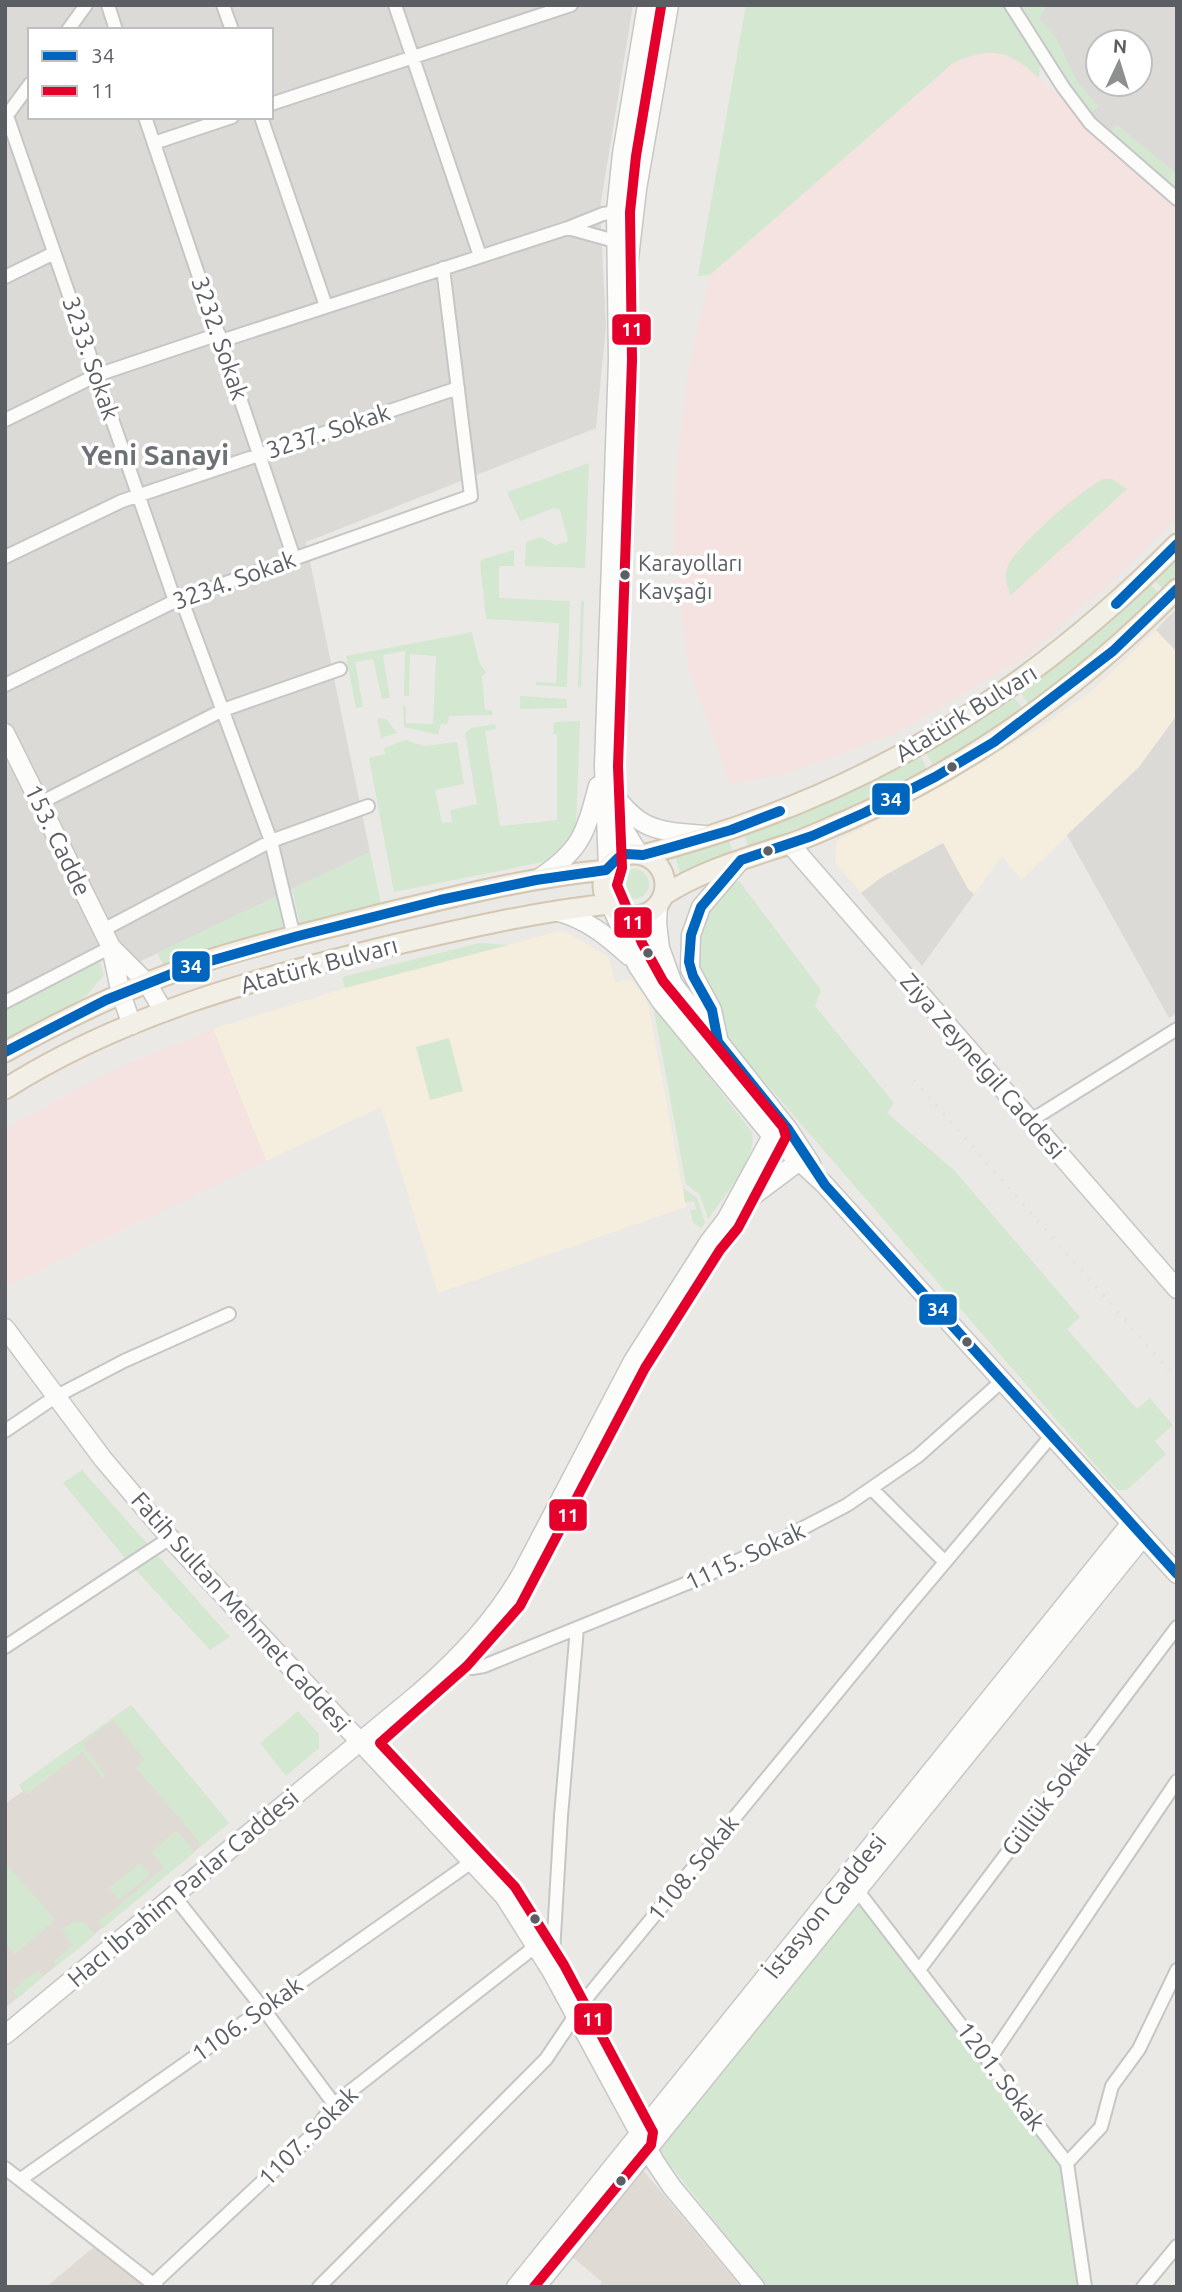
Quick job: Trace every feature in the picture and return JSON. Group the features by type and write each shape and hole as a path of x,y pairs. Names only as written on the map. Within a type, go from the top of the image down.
{"main road":[{"path":"647,5 622,154 616,211 623,243 604,766 607,869 602,884 637,965 660,1000 1177,1574"},
{"path":"623,243 635,210 668,5"},
{"name":"Atatürk Bulvarı","path":"641,854 711,836 793,806 844,784 958,723 1013,687 1081,634 1177,544"},
{"name":"Atatürk Bulvarı","path":"661,900 693,878 790,844 863,813 915,788 994,742 1113,651 1177,589"},
{"name":"153. Cadde","path":"5,733 111,947"},
{"path":"604,766 622,825 641,854 658,864 663,872 665,880 658,934 668,973 682,997 718,1042 778,1129"},
{"path":"536,880 565,859 582,838 604,766"},
{"path":"611,790 629,815 649,827 674,833 711,836"},
{"name":"Ziya Zeynelgil Caddesi","path":"790,844 1177,1289"},
{"path":"607,869 618,858 641,854"},
{"path":"718,1042 712,1010 690,969 691,935 701,907 741,860"},
{"name":"Atatürk Bulvarı","path":"5,1052 121,994 190,967 440,900 536,880 607,869"},
{"path":"611,906 622,914 638,916 645,915 661,900"},
{"name":"Atatürk Bulvarı","path":"5,1088 132,1025 227,989 315,964 492,922 552,910 611,906"},
{"path":"552,910 576,917 598,929 637,965"},
{"path":"111,947 147,983 164,1012"},
{"path":"111,947 121,994 132,1025"},
{"path":"726,1220 778,1129"},
{"path":"726,1220 803,1158"},
{"name":"Hacı İbrahim Parlar Caddesi","path":"5,2035 360,1742 458,1657 488,1625 508,1598 633,1361 726,1220"},
{"name":"Fatih Sultan Mehmet Caddesi","path":"5,1328 103,1459 170,1538 504,1895 552,1972 644,2143 672,2187 755,2287"},
{"name":"İstasyon Caddesi","path":"516,2287 644,2143 858,1890 1137,1530"},
{"name":"İstasyon Caddesi","path":"536,2287 644,2143 1137,1530"}],"street":[{"path":"69,28 86,5"},
{"path":"108,5 115,28"},
{"path":"223,5 231,28"},
{"path":"395,5 480,256"},
{"path":"273,103 571,5"},
{"path":"1011,5 1063,87 1090,123 1177,200"},
{"path":"6,117 25,96"},
{"name":"3233. Sokak","path":"6,117 138,495 223,710 271,841 294,937"},
{"name":"3232. Sokak","path":"146,119 294,558"},
{"path":"154,143 226,119"},
{"path":"262,119 326,306"},
{"path":"5,420 97,375 326,306 568,228 603,214 635,210"},
{"path":"568,228 623,243"},
{"path":"5,277 54,253"},
{"path":"443,268 458,388"},
{"name":"3237. Sokak","path":"5,557 138,495 458,388"},
{"name":"3234. Sokak","path":"5,685 178,599 471,495 458,388"},
{"path":"40,803 223,710 340,669"},
{"path":"103,930 271,841 368,806"},
{"path":"5,1002 111,947"},
{"path":"1030,1121 1177,1029"},
{"path":"5,1430 55,1397 124,1361 229,1314"},
{"name":"1115. Sokak","path":"458,1657 469,1667 477,1668 665,1593 761,1550 873,1490 952,1427 1002,1381"},
{"name":"1108. Sokak","path":"319,2287 546,2059 604,1976 1052,1435"},
{"path":"873,1490 945,1562"},
{"path":"5,1647 170,1538"},
{"name":"Güllük Sokak","path":"919,1970 1177,1627"},
{"path":"552,1972 561,1816 577,1629"},
{"path":"989,2060 1177,1780"},
{"name":"1106. Sokak","path":"21,2179 473,1861"},
{"name":"1201. Sokak","path":"858,1890 1067,2163 1085,2287"},
{"path":"174,1896 334,2104"},
{"name":"1107. Sokak","path":"155,2285 310,2137 334,2104 536,1946"},
{"path":"1067,2163 1101,2127 1112,2086 1139,2049 1177,1970"},
{"path":"5,2168 155,2285"},
{"path":"1143,2287 1177,2246"}],"shaded area":[{"path":"5,5 633,5 600,208 606,326 596,428 306,542 370,852 139,962 119,940 5,997"},
{"path":"1019,5 1177,5 1177,190 1090,114"},
{"path":"996,52 1015,57 1029,68 1177,208 1177,516 1114,579 1026,656 897,733 795,771 730,785 689,670 676,576 674,539 676,472 688,371 710,275 953,63 973,54"},
{"path":"1177,608 1177,652 1156,630"},
{"path":"1156,630 1177,652 1177,715 1139,767 1021,880 1002,856 974,894 968,889 942,843 882,877 861,893 835,863 837,841 944,785 1036,730 1092,691"},
{"path":"1177,715 1177,1013 1169,1018 1067,835 1139,767"},
{"path":"943,843 968,889 974,894 922,966 861,893 882,877"},
{"path":"560,931 609,957 615,982 631,979 647,999 686,1207 438,1293 381,1107 266,1161 213,1029 345,988"},
{"path":"213,1029 266,1161 5,1287 5,1129 106,1073"},
{"path":"131,1705 229,1823 5,2008 5,1804 23,1791 19,1785"},
{"path":"643,2170 741,2287 599,2287 602,2282 570,2255"},
{"path":"94,2247 145,2287 46,2287"}],"green space":[{"path":"746,5 1003,5 1040,61 1039,78 1018,61 999,54 978,54 953,63 710,275 698,276"},
{"path":"1019,5 1048,5 1039,18 1057,39 1077,82 1084,90 1084,98 1091,98 1098,106 1090,114"},
{"path":"1117,125 1177,174 1177,190 1109,133"},
{"path":"589,463 585,568 525,566 526,542 541,537 555,545 568,540 560,510 554,508 520,521 507,492"},
{"path":"1104,479 1112,479 1127,489 1011,595 1007,585 1007,568 1022,546 1050,519"},
{"path":"514,550 514,566 499,566 499,598 570,601 567,687 536,685 536,682 556,683 559,623 486,619 480,563 483,559"},
{"path":"1177,556 1177,574 1163,589 1154,580"},
{"path":"1150,584 1159,593 1082,664 1029,705 1021,693 1091,638"},
{"path":"581,601 584,601 581,687 578,687"},
{"path":"472,632 479,662 486,673 482,676 485,710 492,710 493,715 449,716 447,724 441,724 438,735 404,727 403,706 406,707 406,723 433,724 436,656 410,654 409,696 404,696 405,651 383,655 390,698 382,699 373,659 355,662 363,707 356,708 346,656"},
{"path":"520,696 567,699 567,708 520,709"},
{"path":"1014,697 1023,709 934,767 926,753 970,728"},
{"path":"377,718 386,719 397,733 381,738"},
{"path":"580,721 576,828 567,843 543,862 394,892 369,758 385,754 384,748 406,740 424,746 457,742 464,784 435,790 442,823 452,822 450,810 477,804 465,733 471,728 495,724 496,729 485,731 500,826 557,820 557,735 553,734 554,722"},
{"path":"920,755 927,770 848,808 749,848 744,835 842,795"},
{"path":"729,840 733,854 680,873 676,858"},
{"path":"370,852 381,904 300,924 292,889"},
{"path":"634,869 645,873 649,884 645,895 634,899 623,895 619,884 623,873"},
{"path":"739,881 821,990 815,1006 894,1103 887,1113 955,1171 1080,1317 1067,1329 1137,1409 1150,1398 1173,1425 1155,1441 1166,1454 1127,1490 1117,1490 725,1036 698,976 696,927 723,890"},
{"path":"277,896 283,928 163,964 157,953"},
{"path":"480,943 508,945 345,988 342,977"},
{"path":"654,946 775,1121 772,1125 665,998 639,948"},
{"path":"99,960 104,975 86,996 5,1045 5,1009"},
{"path":"653,1005 752,1132 750,1154 745,1165 708,1219 700,1195 686,1184"},
{"path":"449,1038 463,1091 430,1100 416,1047"},
{"path":"771,1153 782,1166 744,1195"},
{"path":"683,1188 697,1198 705,1223 701,1228 693,1223 690,1210 696,1209 694,1201 685,1202"},
{"path":"82,1470 230,1637 210,1650 130,1564 63,1483"},
{"path":"131,1705 229,1823 202,1845 136,1768 145,1760 113,1720 82,1744 106,1776 103,1778 82,1752 27,1794 19,1785"},
{"path":"298,1711 319,1734 319,1748 286,1776 260,1743"},
{"path":"177,1831 195,1852 103,1928 98,1923 164,1868 151,1852"},
{"path":"5,1862 55,1920 15,1954 5,1943"},
{"path":"140,1863 150,1875 119,1900 109,1888"},
{"path":"857,1901 1063,2165 1081,2287 767,2287 658,2150"},
{"path":"72,1922 85,1922 95,1935 57,1966 54,1961 73,1945 62,1930"},
{"path":"38,1970 43,1977 18,1998 12,1991"}],"railway":[{"path":"914,1080 1177,1379"}],"transit line":[{"name":"11","path":"534,2287 651,2145 653,2132 564,1965 515,1887 380,1743 467,1666 520,1606 645,1368 720,1250 738,1228 786,1137 783,1127 663,981 642,943 617,885 622,868 618,766 632,360 630,212 636,156 661,7"},
{"name":"34","path":"1116,604 1177,544"},
{"name":"34","path":"1177,589 1113,651 994,742 935,777 864,813 812,836 741,860 701,907 691,935 689,962 693,976 712,1010 718,1042 788,1129 825,1185 1177,1574"},
{"name":"34","path":"5,1052 106,1000 189,967 440,900 536,880 606,870 626,854 643,855 665,849 731,830 780,811"}],"place":[{"name":"Karayolları Kavşağı","path":"625,575"}],"district":[{"name":"Yeni Sanayi","path":"155,454"}]}
